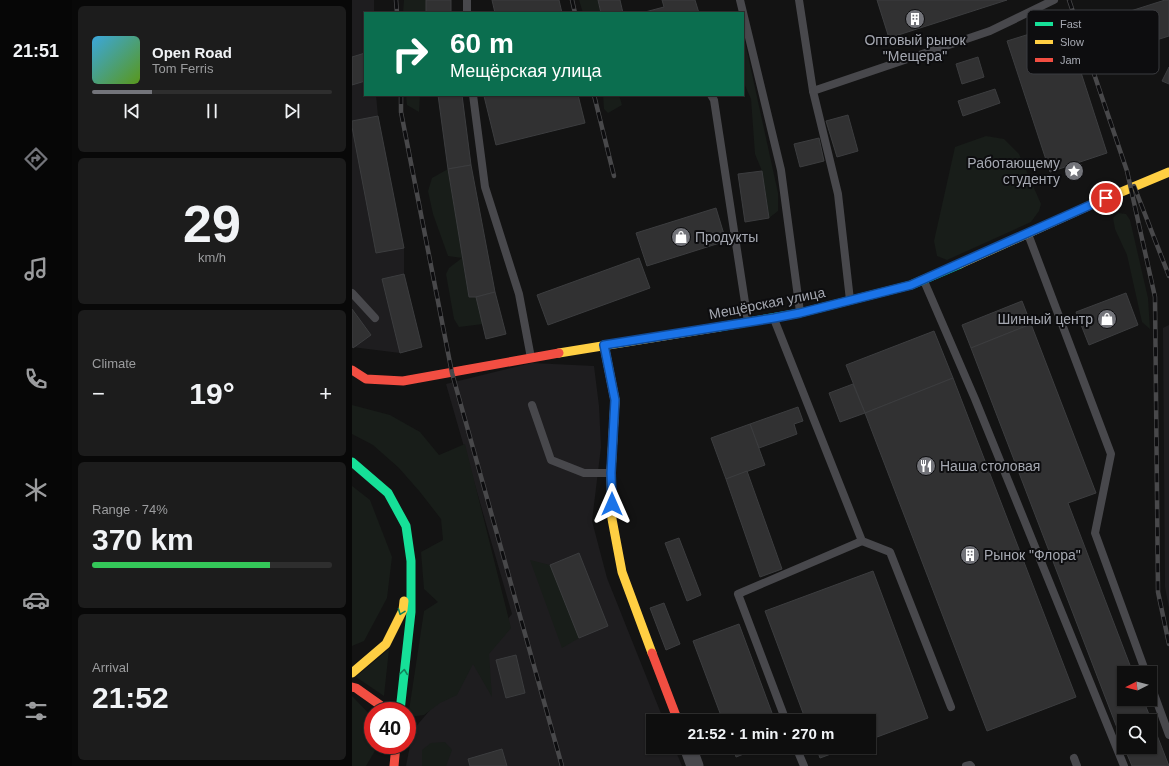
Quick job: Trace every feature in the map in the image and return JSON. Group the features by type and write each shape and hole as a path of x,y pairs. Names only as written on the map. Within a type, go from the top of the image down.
{"main road":[{"name":"Мещёрская улица","path":"352,370 366,379 403,381 604,345 774,318 850,301 911,285 924,280 1094,203 1169,172"},
{"path":"604,345 615,400 611,473 612,519 622,572 675,714"},
{"path":"352,462 388,493 406,526 411,561 411,612 401,702"},
{"path":"352,673 386,644 402,610 411,561"},
{"path":"352,687 356,688 376,702"},
{"path":"394,766 395,754"}],"street":[{"path":"691,754 695,766"}],"lane":[{"path":"467,0 467,12"},
{"path":"740,0 743,12"},
{"path":"799,0 814,91 838,194 850,301"},
{"path":"1033,10 1054,0"},
{"path":"814,91 990,31 1027,13"},
{"path":"744,16 782,170 800,313"},
{"path":"473,96 485,188 519,294 531,358"},
{"path":"712,96 714,100 749,322"},
{"path":"1027,233 1110,454 1095,533 1143,666"},
{"path":"924,280 975,399 1124,766"},
{"path":"352,293 375,318"},
{"path":"774,318 862,541"},
{"path":"532,405 551,460 584,473 611,473"},
{"path":"783,714 738,594 862,541 890,552 951,707"},
{"path":"1157,702 1169,735"},
{"path":"799,754 804,766"},
{"path":"1074,758 1077,766"},
{"path":"966,766 971,766"}],"shaded area":[{"path":"352,0 374,0 374,12 364,12 364,96 376,96 378,116 404,248 404,274 422,347 400,353 352,347"},
{"path":"404,0 426,0 426,12 403,12"},
{"path":"579,0 598,0 601,12 583,12"},
{"path":"744,38 778,193 778,211 769,218 762,171 755,154 751,99 744,83"},
{"path":"406,96 420,96 419,112 407,105"},
{"path":"603,96 619,96 622,105 608,113 604,109"},
{"path":"986,136 1004,139 1019,154 1041,204 1039,211 1031,222 947,260 937,256 934,241 955,147"},
{"path":"448,169 469,297 476,297 483,324 459,327 454,319 446,274 449,268 462,258 448,256 433,214 428,191 432,178"},
{"path":"1118,213 1126,214 1130,220 1148,298 1150,329 1142,322 1127,255 1115,229 1113,218"},
{"path":"1169,325 1169,608 1165,587 1163,328"},
{"path":"532,363 594,366 599,406 601,447 592,521 607,578 661,714 646,714 646,754 677,754 682,766 406,766 408,754 416,754 416,726 512,614 446,384"},
{"path":"352,405 390,415 420,432 439,455 465,444 511,628 489,654 492,697 473,664 457,695 440,703 424,715 416,716 416,702 410,702 424,611 438,602 424,589 421,552 443,540 441,519 399,468 373,445 352,434"},
{"path":"352,486 370,500 392,557 387,598 364,641 352,646"},
{"path":"530,560 550,565 579,638 562,648"},
{"path":"389,649 384,696 356,677"},
{"path":"352,696 364,709 364,754 373,754 366,766 352,766"},
{"path":"445,742 452,750 446,766 422,766 422,750 431,743"}],"building":[{"path":"426,0 451,0 451,12 426,12"},
{"path":"492,0 559,0 562,12 495,12"},
{"path":"598,0 620,0 623,12 601,12"},
{"path":"662,0 695,0 699,12 645,12 664,7"},
{"name":"Оптовый рынок \"Мещера\"","path":"877,0 1007,0 889,38"},
{"path":"1169,0 1169,36 1159,39 1159,10 1134,10"},
{"path":"1027,35 1027,74 1081,74 1107,153 1050,172 1007,41"},
{"path":"364,53 364,81 352,85 352,57"},
{"path":"978,57 984,77 962,84 956,64"},
{"path":"1169,67 1169,84 1162,81"},
{"path":"995,89 1000,103 963,116 958,101"},
{"path":"438,96 462,96 471,165 448,169"},
{"path":"484,96 578,96 585,123 496,145"},
{"path":"848,115 858,151 837,157 826,121"},
{"path":"378,116 404,248 376,253 352,121"},
{"path":"819,138 824,161 800,167 794,144"},
{"path":"471,165 495,292 476,297 469,297 448,169"},
{"path":"762,171 769,218 745,222 738,174"},
{"name":"Продукты","path":"716,208 726,241 647,266 636,233"},
{"path":"639,258 650,288 548,325 537,295"},
{"path":"404,274 422,347 400,353 382,279"},
{"path":"495,292 506,334 486,339 476,297"},
{"name":"Шинный центр","path":"1126,293 1138,325 1089,345 1076,312"},
{"path":"1022,301 1031,324 971,348 962,325"},
{"path":"352,309 371,335 353,348 352,346"},
{"path":"1031,324 1096,493 1068,503 1130,666 1117,666 1117,706 1146,706 1149,714 1117,714 1117,728 971,348"},
{"path":"934,331 953,378 865,413 846,365"},
{"name":"Рынок \"Флора\"","path":"953,378 1076,697 987,731 865,413"},
{"path":"853,384 865,413 840,422 829,393"},
{"path":"798,407 803,421 794,424 797,434 759,448 750,424"},
{"path":"750,424 765,465 726,479 711,438"},
{"path":"747,471 782,569 760,577 726,479"},
{"path":"679,538 701,595 687,601 665,543"},
{"path":"579,553 608,626 579,638 550,565"},
{"path":"873,571 928,718 876,737 876,714 803,714 765,611"},
{"path":"664,603 680,644 666,650 650,608"},
{"path":"739,624 772,714 720,714 693,641"},
{"path":"516,655 525,693 506,698 496,660"},
{"path":"1157,735 1169,766 1132,766 1127,754 1157,754"},
{"path":"502,749 507,766 470,766 468,759"},
{"path":"735,754 744,754 736,757"},
{"path":"819,754 831,754 820,758"}],"railway":[{"path":"396,0 397,12"},
{"path":"572,0 575,12"},
{"path":"1069,0 1072,10"},
{"path":"1094,74 1127,171 1155,297 1158,592 1169,644"},
{"path":"401,96 401,112 452,373 562,766"},
{"path":"594,96 614,176"},
{"path":"1134,186 1169,276"}],"traffic: fast":[{"path":"719,327 800,313 911,285 960,264"},
{"path":"352,462 388,493 406,526 411,561 411,612 401,702"}],"traffic: slow":[{"path":"960,264 1095,203 1169,172"},
{"path":"559,353 719,327"},
{"path":"604,345 615,400 611,473 612,519 622,572 652,653"},
{"path":"352,673 386,644 403,610 404,601"}],"traffic: jam":[{"path":"352,370 366,379 403,381 559,353"},
{"path":"652,653 675,714"},
{"path":"352,687 356,688 376,702"},
{"path":"394,766 395,754"}],"place":[{"name":"Оптовый рынок \"Мещера\"","path":"915,19"},
{"name":"Работающему студенту","path":"1074,171"},
{"name":"Продукты","path":"681,237"},
{"name":"Шинный центр","path":"1107,319"},
{"name":"Наша столовая","path":"926,466"},
{"name":"Рынок \"Флора\"","path":"970,555"}],"route":[{"path":"612,504 611,473 615,400 604,345 800,313 911,285 1106,198"}]}
